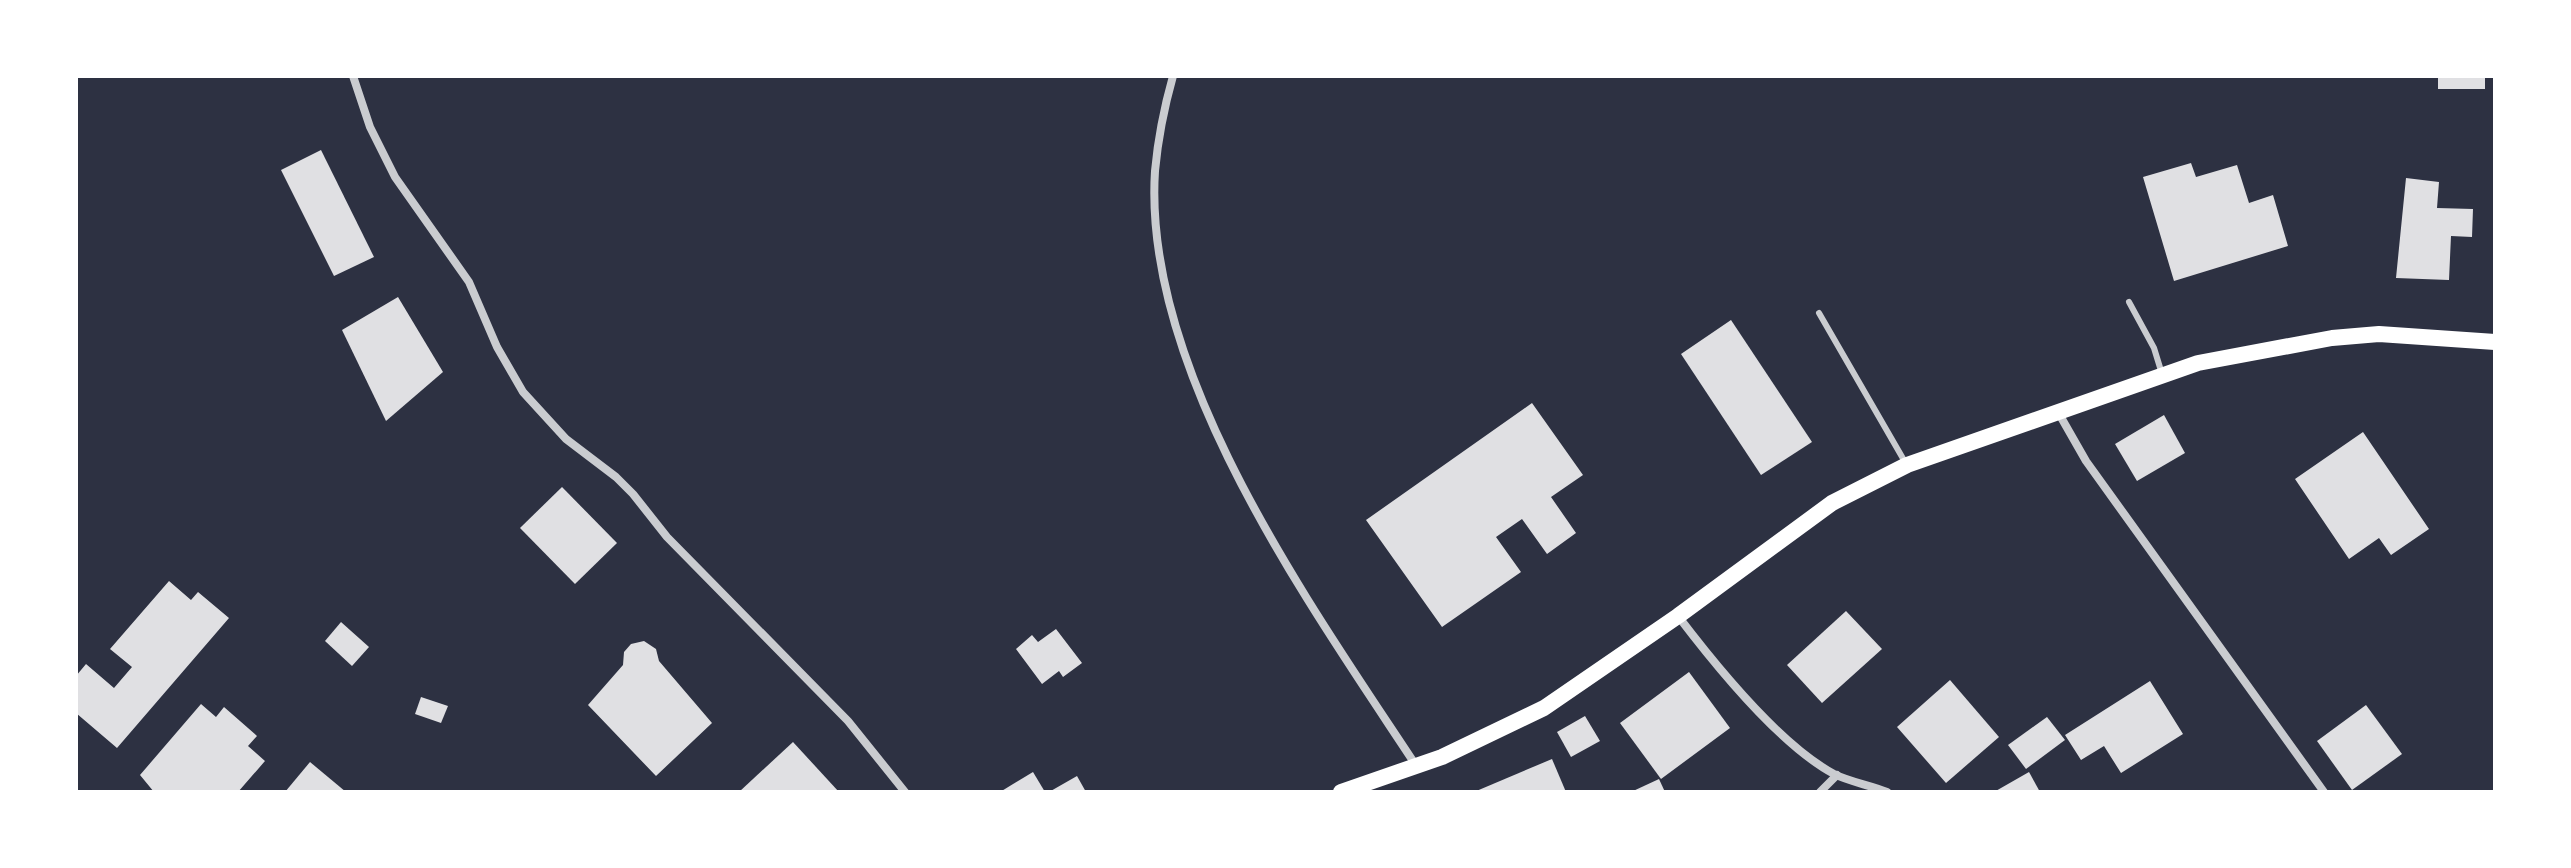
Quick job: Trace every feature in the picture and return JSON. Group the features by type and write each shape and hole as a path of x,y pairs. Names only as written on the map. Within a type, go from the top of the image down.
{"main road":[{"path":"1341,792 1417,767 1544,708 1678,616 1832,503 1907,465 2162,374 2243,355 2379,334 2495,342"}],"street":[{"path":"353,76 370,127 395,177 469,282 497,347 523,392 566,439 633,494 667,537 848,721 905,792"},
{"path":"1173,76 1161,119 1155,173 1157,225 1169,294 1208,417 1285,563 1417,767"},
{"path":"2058,412 2086,461 2324,792"},
{"path":"1678,616 1722,671 1785,736 1837,775 1887,792"},
{"path":"1820,792 1837,775"}],"lane":[{"path":"2129,302 2154,348 2162,374"},
{"path":"1819,313 1907,465"}],"building":[{"path":"2438,76 2485,76 2485,89 2438,89"},
{"path":"321,150 374,257 334,276 281,170"},
{"path":"2191,163 2196,177 2237,165 2249,203 2273,195 2288,246 2174,281 2143,177"},
{"path":"2406,178 2439,182 2437,208 2473,209 2472,237 2451,236 2449,280 2396,278"},
{"path":"398,297 443,372 386,421 342,330"},
{"path":"1731,320 1812,442 1761,475 1681,354"},
{"path":"1532,403 1583,475 1551,497 1576,533 1547,554 1522,519 1496,537 1521,572 1442,627 1366,520"},
{"path":"2164,415 2185,453 2137,481 2115,444"},
{"path":"2363,432 2429,529 2391,555 2379,538 2349,559 2295,479"},
{"path":"562,487 617,543 575,584 520,528"},
{"path":"169,581 191,600 198,592 229,618 117,748 76,713 76,676 86,664 114,688 132,667 110,649"},
{"path":"1846,611 1882,649 1822,703 1787,665"},
{"path":"341,622 369,647 352,666 325,641"},
{"path":"1056,629 1082,663 1063,677 1059,671 1042,684 1016,649 1032,635 1038,642"},
{"path":"644,641 656,649 659,661 712,723 656,776 588,705 623,665 624,652 631,644"},
{"path":"1689,672 1730,728 1661,779 1620,723"},
{"path":"1950,680 1999,737 1946,783 1897,727"},
{"path":"2150,681 2183,734 2121,773 2104,746 2081,760 2065,735"},
{"path":"421,697 448,706 441,723 415,714"},
{"path":"201,704 216,717 224,707 257,736 248,746 265,761 238,792 154,792 140,775"},
{"path":"2366,705 2402,754 2352,790 2317,741"},
{"path":"1585,716 1600,741 1571,757 1557,732"},
{"path":"2047,717 2065,740 2026,769 2008,745"},
{"path":"793,742 839,792 739,792"},
{"path":"1552,759 1566,792 1474,792"},
{"path":"310,762 346,792 285,792"},
{"path":"1033,772 1045,792 1000,792"},
{"path":"2029,772 2040,792 1994,792"},
{"path":"1077,776 1086,792 1049,792"},
{"path":"1659,779 1665,792 1631,792"}]}
